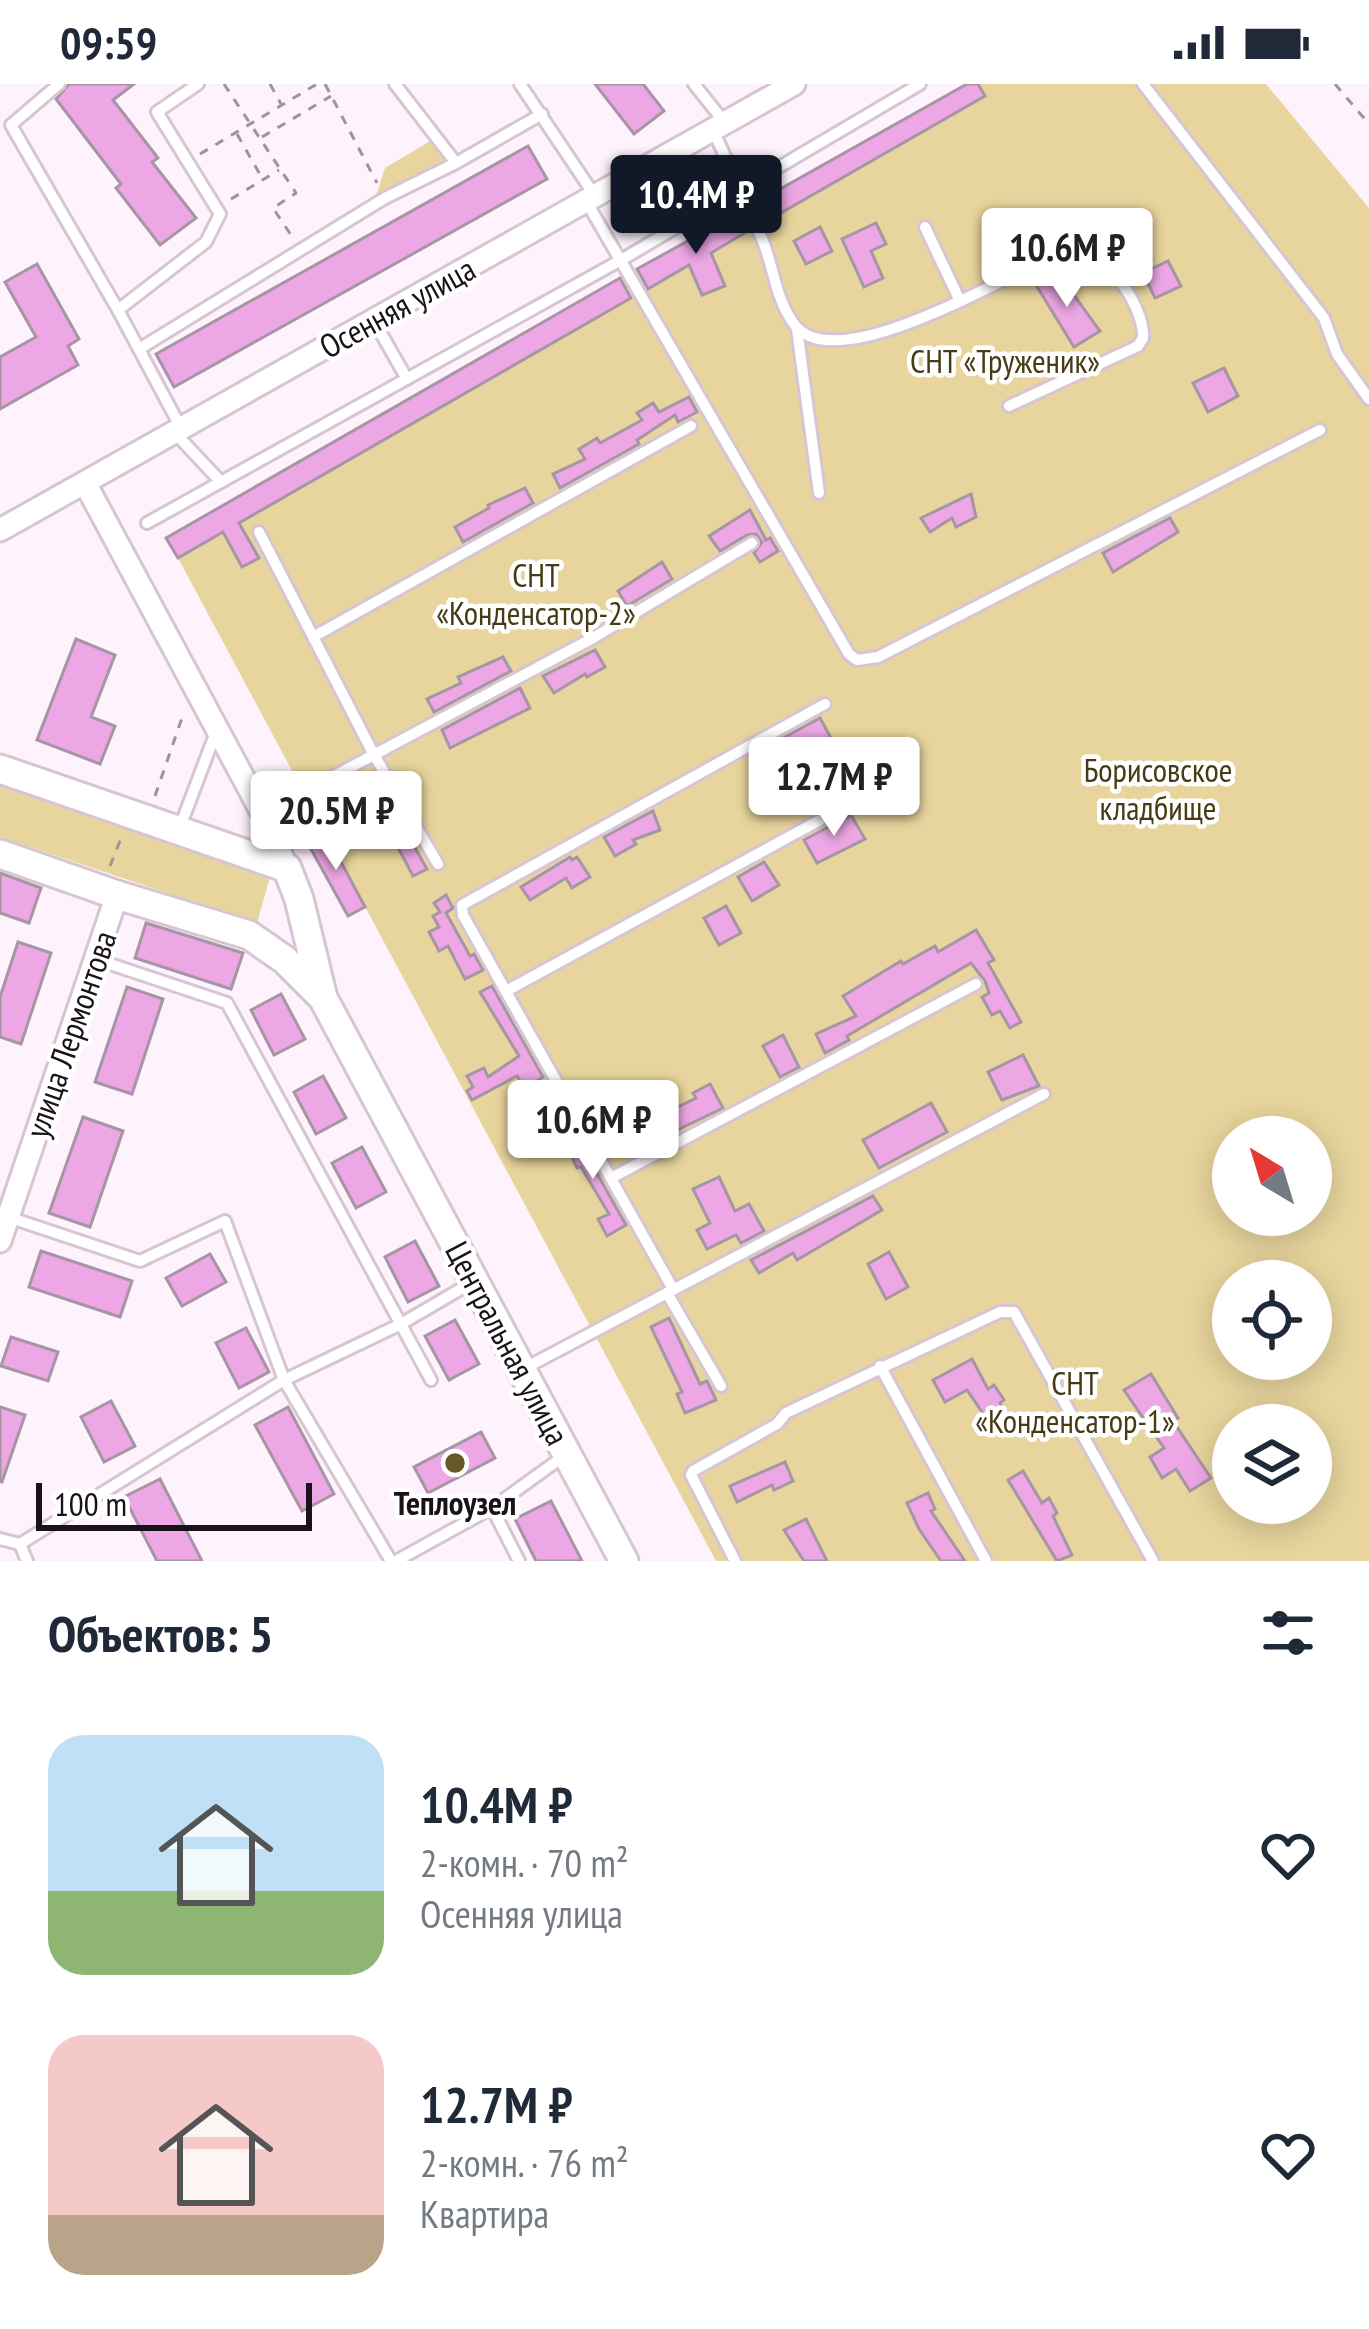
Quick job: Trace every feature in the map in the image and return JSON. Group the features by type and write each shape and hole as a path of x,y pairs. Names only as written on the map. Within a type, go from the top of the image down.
{"street":[{"name":"Осенняя улица","path":"0,530 794,84"},
{"path":"86,483 263,814 299,899 323,998"},
{"path":"0,769 287,868"},
{"name":"Центральная улица","path":"0,854 249,935 285,959 323,998 625,1561"},
{"name":"улица Лермонтова","path":"0,1241 95,959 109,893"},
{"path":"249,935 271,932 285,922 299,899"}],"lane":[{"path":"118,310 206,242 220,214 157,112 198,84"},
{"path":"395,84 455,163"},
{"path":"520,84 542,114 849,654 857,660 878,657 1320,430"},
{"path":"694,84 719,127 764,244 774,284 797,328 819,494"},
{"path":"147,523 621,260 920,84"},
{"path":"1143,84 1324,319 1336,354 1369,399"},
{"path":"57,85 10,125 118,310 178,431 221,482"},
{"path":"139,349 385,198 542,114"},
{"path":"925,227 961,301"},
{"path":"797,328 812,340 843,341 871,335 961,301 1048,257 1076,247 1095,254 1108,266 1140,317 1144,331 1138,346 1009,406"},
{"path":"374,321 407,379"},
{"path":"313,637 692,426"},
{"path":"259,532 374,755 438,864"},
{"path":"263,814 593,638 752,542"},
{"path":"721,1386 463,915 462,905 825,704"},
{"path":"178,831 218,729"},
{"path":"506,991 886,784"},
{"path":"95,959 227,1003 431,1380"},
{"path":"610,1178 976,984"},
{"path":"522,1370 1044,1094"},
{"path":"8,1217 140,1261 225,1220 284,1380 393,1561 492,1508 567,1454"},
{"path":"0,1539 20,1544 284,1380 401,1324 474,1281"},
{"path":"735,1561 693,1471 777,1424 786,1413 1000,1312 1014,1312 1153,1561"},
{"path":"880,1366 986,1561"},
{"path":"492,1508 519,1561"},
{"path":"20,1544 27,1561"}],"path":[{"path":"224,84 296,193 273,208 301,250"},
{"path":"270,84 281,105"},
{"path":"188,161 317,84"},
{"path":"325,84 385,198"},
{"path":"1336,84 1369,124"},
{"path":"261,138 331,96"},
{"path":"236,132 263,180"},
{"path":"216,208 281,169"},
{"path":"109,893 137,799 153,804 194,685"}],"green space":[{"path":"978,84 1266,84 1369,208 1369,1561 716,1561 178,558 984,97"},
{"path":"432,140 445,161 373,205 385,168"},
{"path":"0,783 270,877 257,923 0,837"}],"building":[{"path":"69,84 134,84 113,100 158,158 152,162 196,218 160,245 116,188 121,184 56,99"},
{"path":"595,84 643,84 664,111 634,134"},
{"path":"967,84 978,84 985,96 765,222 757,202"},
{"path":"528,146 547,179 174,387 156,354"},
{"path":"740,212 748,231 711,253 725,286 702,295 689,265 648,289 637,269"},
{"path":"876,223 886,244 871,251 883,278 864,287 842,239"},
{"path":"820,227 832,251 806,264 794,241"},
{"path":"1168,261 1181,286 1155,298 1143,273"},
{"path":"37,264 79,339 68,346 78,365 0,409 0,357 36,337 5,282"},
{"path":"1057,272 1100,331 1074,347 1036,285"},
{"path":"620,278 631,298 239,523 259,558 242,567 223,532 178,558 166,538"},
{"path":"1224,368 1238,396 1208,412 1193,383"},
{"path":"689,397 697,412 678,422 675,415 637,440 639,444 560,488 553,474 585,459 579,449 642,420 637,413 653,403 659,412"},
{"path":"525,488 533,503 463,542 455,527"},
{"path":"971,494 976,517 956,527 952,518 930,532 921,518"},
{"path":"750,510 766,540 770,538 778,551 760,562 754,553 762,542 756,534 720,551 709,536"},
{"path":"1170,518 1178,532 1113,572 1103,553"},
{"path":"662,562 672,579 627,606 618,591"},
{"path":"76,639 115,655 91,717 115,726 100,764 37,740"},
{"path":"595,650 605,667 554,693 543,676"},
{"path":"503,657 511,671 434,712 427,699 461,683 458,677"},
{"path":"520,688 530,708 450,748 442,730"},
{"path":"820,718 832,740 814,750 808,740 769,761 763,749"},
{"path":"382,789 427,869 413,876 394,840 388,843 365,799"},
{"path":"653,811 660,830 633,840 636,844 615,856 604,837"},
{"path":"851,815 865,839 817,863 804,840"},
{"path":"324,830 365,907 348,916 306,840"},
{"path":"577,857 590,877 572,888 566,878 530,900 521,887"},
{"path":"764,862 779,885 752,901 738,877"},
{"path":"0,873 41,888 29,923 0,913"},
{"path":"446,895 453,908 446,913 483,970 465,979 448,946 439,951 429,932 439,927 433,916 440,912 434,903"},
{"path":"726,906 741,933 719,945 704,918"},
{"path":"146,923 243,953 231,989 135,958"},
{"path":"976,930 994,960 988,963 1021,1022 1010,1028 1000,1011 992,1015 982,997 989,993 985,981 971,963 825,1053 816,1034 856,1016 843,996 901,961 935,946 938,952"},
{"path":"18,942 51,953 21,1044 0,1037 0,997"},
{"path":"492,986 543,1077 525,1089 517,1076 472,1100 467,1091 473,1087 467,1076 484,1068 488,1077 519,1056 480,992"},
{"path":"127,987 163,999 132,1094 95,1082"},
{"path":"281,994 305,1039 274,1055 251,1010"},
{"path":"783,1035 799,1067 780,1077 763,1046"},
{"path":"1023,1055 1039,1086 1002,1100 988,1072"},
{"path":"323,1076 346,1118 316,1134 294,1092"},
{"path":"710,1084 723,1108 652,1142 643,1124 696,1098 693,1093"},
{"path":"931,1103 947,1132 879,1168 863,1140"},
{"path":"83,1117 123,1131 90,1227 49,1213"},
{"path":"569,1124 626,1225 607,1236 598,1219 609,1214 581,1167 577,1168 559,1129"},
{"path":"362,1147 386,1192 356,1208 332,1163"},
{"path":"719,1177 735,1211 749,1204 764,1231 741,1243 736,1235 707,1249 697,1230 710,1223 693,1189"},
{"path":"873,1196 882,1210 797,1260 793,1253 759,1273 751,1260"},
{"path":"415,1241 439,1286 408,1302 385,1257"},
{"path":"41,1251 132,1281 120,1317 29,1287"},
{"path":"889,1252 908,1287 886,1299 868,1264"},
{"path":"210,1254 226,1282 182,1306 166,1278"},
{"path":"669,1318 700,1384 707,1381 716,1400 685,1413 677,1394 682,1392 651,1327"},
{"path":"455,1320 479,1364 449,1380 425,1336"},
{"path":"246,1328 269,1372 239,1388 216,1343"},
{"path":"11,1337 58,1352 48,1381 1,1366"},
{"path":"972,1359 988,1389 994,1385 1004,1400 1000,1403 1011,1426 991,1436 982,1420 986,1418 967,1390 945,1402 933,1380"},
{"path":"1151,1374 1178,1418 1173,1421 1211,1478 1190,1491 1176,1469 1162,1478 1150,1457 1164,1448 1124,1390"},
{"path":"111,1401 135,1446 104,1462 81,1417"},
{"path":"0,1407 25,1415 2,1482 0,1481"},
{"path":"288,1407 334,1494 302,1511 255,1425"},
{"name":"Теплоузел","path":"481,1432 495,1458 428,1493 414,1467"},
{"path":"785,1462 793,1481 774,1490 772,1485 737,1502 730,1486"},
{"path":"1023,1471 1042,1503 1049,1498 1072,1555 1057,1561 1008,1480"},
{"path":"160,1479 202,1561 157,1561 124,1497"},
{"path":"928,1493 935,1509 931,1511 965,1561 941,1561 919,1529 907,1503"},
{"path":"551,1501 582,1561 536,1561 515,1519"},
{"path":"806,1519 827,1561 804,1561 784,1530"}],"place":[{"name":"Теплоузел","path":"455,1463"}],"park label":[{"name":"СНТ «Труженик»","path":"1005,360"},
{"name":"СНТ «Конденсатор-2»","path":"536,593"},
{"name":"Борисовское кладбище","path":"1158,788"},
{"name":"СНТ «Конденсатор-1»","path":"1075,1401"}]}
